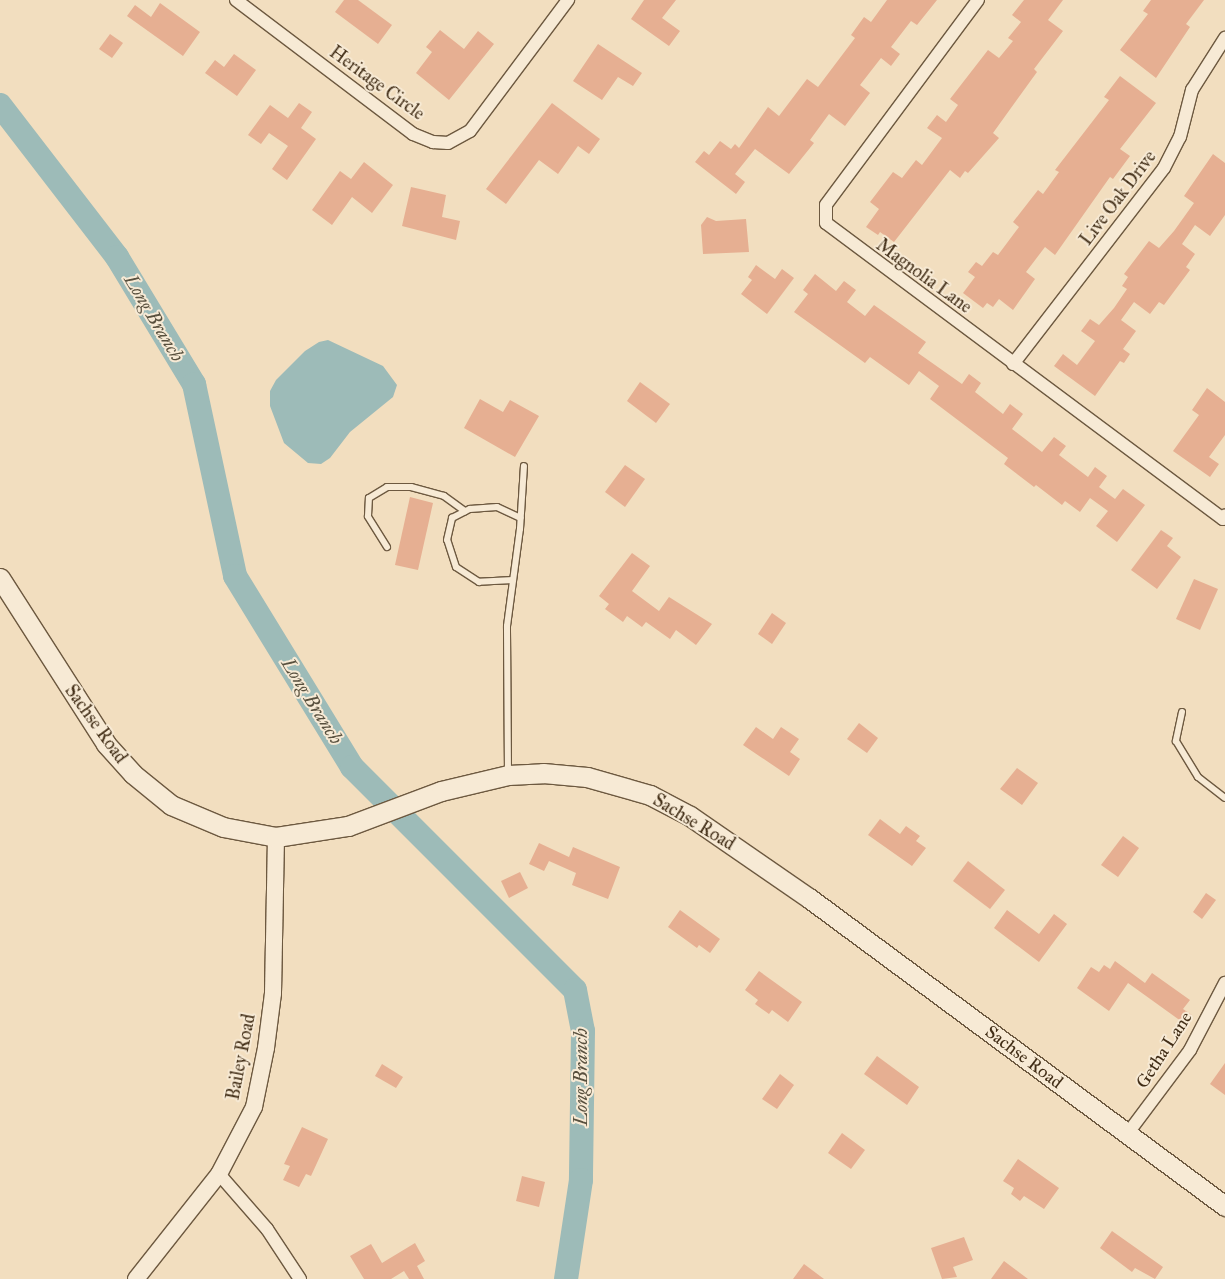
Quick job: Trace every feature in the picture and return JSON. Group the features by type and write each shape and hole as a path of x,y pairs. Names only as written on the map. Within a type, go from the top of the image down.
{"main road":[{"name":"Sachse Road","path":"0,578 106,744 133,774 171,805 223,827 276,837 348,826 468,782 508,775 544,773 587,777 650,795 690,816 809,898 1225,1206"}],"street":[{"name":"Heritage Circle","path":"236,0 413,134 433,142 448,143 470,131 568,0"},
{"name":"Magnolia Lane","path":"978,0 826,205 824,217 829,228 1012,364 1224,517"},
{"name":"Live Oak Drive","path":"1012,364 1164,168 1180,137 1192,90 1225,38"},
{"name":"Bailey Road","path":"136,1279 219,1174 254,1107 266,1048 273,993 276,837"},
{"name":"Getha Lane","path":"1128,1133 1190,1050 1225,983"},
{"path":"219,1174 267,1229 300,1279"}],"lane":[{"path":"508,775 507,626 521,518 524,466"},
{"path":"387,547 368,516 369,498 387,487 411,487 444,496 465,511"},
{"path":"513,580 479,582 456,567 447,540 452,518 465,511 497,508 521,518"},
{"path":"1182,712 1176,741 1180,749 1198,777 1225,798"}],"water":[{"path":"328,340 383,366 397,385 393,397 350,432 330,458 321,464 308,463 284,443 270,406 270,391 276,380 305,351 319,342"}],"building":[{"path":"344,0 358,0 392,25 378,44 335,12"},
{"path":"644,0 676,0 662,18 680,31 669,46 631,19"},
{"path":"887,0 937,0 917,25 911,21 891,47 900,54 891,66 881,58 860,85 870,93 845,126 829,114 810,140 814,143 789,174 755,149 735,174 745,182 736,194 695,162 704,151 709,155 720,141 731,149 735,144 739,148 768,107 779,116 807,79 818,87 855,38 851,35 864,17 871,22"},
{"path":"1024,0 1063,0 1048,20 1063,31 1034,69 1037,72 993,133 999,138 968,173 965,171 960,178 950,170 894,242 880,232 878,235 866,227 879,209 870,202 893,172 902,178 916,160 922,165 942,138 927,128 937,115 946,122 958,105 950,99 988,50 999,58 1013,41 1008,38 1021,22 1012,15"},
{"path":"1151,0 1204,0 1186,24 1190,27 1156,78 1120,50 1148,14 1143,11"},
{"path":"160,3 200,32 183,56 127,16 135,5 151,17"},
{"path":"440,30 464,49 478,31 494,44 449,100 416,73 432,52 426,47"},
{"path":"110,34 123,43 112,58 99,49"},
{"path":"598,44 642,73 633,86 618,77 602,100 573,81"},
{"path":"234,54 256,70 237,96 205,73 215,60 224,67"},
{"path":"1120,76 1156,103 1120,149 1130,156 1113,179 1110,177 1055,255 1045,247 1026,272 1035,279 1013,310 999,299 993,307 987,303 983,308 963,293 975,277 968,272 976,262 982,266 993,252 998,255 1019,227 1013,222 1038,190 1043,194 1059,172 1055,170 1109,100 1104,97"},
{"path":"299,103 312,112 301,128 316,139 287,180 272,169 288,146 269,133 261,144 248,135 270,105 288,118"},
{"path":"552,103 600,139 589,154 578,146 558,174 539,160 506,204 486,189"},
{"path":"1213,154 1225,163 1225,215 1210,236 1195,225 1182,244 1195,254 1186,267 1190,270 1164,305 1159,302 1150,314 1134,302 1121,320 1136,331 1123,349 1130,354 1124,363 1120,361 1095,396 1054,366 1063,354 1077,365 1095,341 1081,331 1090,319 1099,325 1114,308 1127,289 1122,286 1128,277 1124,274 1149,241 1159,248 1174,231 1194,203 1184,196"},
{"path":"364,162 393,185 372,213 352,197 332,225 312,210 340,171 351,179"},
{"path":"411,187 446,195 442,217 460,221 456,240 402,226"},
{"path":"707,217 716,221 746,219 749,252 703,254 701,225"},
{"path":"756,265 775,279 782,269 794,278 767,314 741,294 752,280 748,277"},
{"path":"815,274 836,291 844,281 856,290 847,302 865,316 874,305 926,342 918,353 962,384 969,374 981,383 975,392 1003,414 1010,404 1023,414 1012,429 1042,452 1054,437 1066,446 1059,455 1088,477 1095,467 1107,476 1099,487 1115,499 1123,489 1145,505 1117,542 1096,526 1108,511 1090,498 1080,512 1065,501 1062,505 1036,485 1034,487 1004,464 1008,458 930,399 939,386 919,371 909,385 870,357 865,363 794,312 808,294 803,290"},
{"path":"640,382 670,404 656,423 627,401"},
{"path":"1207,388 1225,402 1225,435 1209,457 1219,464 1210,477 1173,451 1199,415 1192,410"},
{"path":"480,399 503,412 510,400 539,416 515,457 464,428"},
{"path":"625,465 645,479 625,507 605,492"},
{"path":"410,497 433,503 418,570 395,565"},
{"path":"1161,530 1173,538 1167,546 1181,557 1157,589 1131,570"},
{"path":"632,553 650,566 632,591 659,611 669,597 712,624 696,645 676,630 670,639 646,622 642,627 627,616 623,622 605,609 609,604 599,596"},
{"path":"1194,579 1218,589 1200,630 1176,619"},
{"path":"772,613 786,623 772,644 758,634"},
{"path":"859,723 878,738 867,753 847,739"},
{"path":"756,727 773,739 781,727 799,739 790,752 800,759 789,776 743,745"},
{"path":"1017,768 1038,783 1022,805 1000,789"},
{"path":"880,819 900,834 906,826 920,836 916,841 926,848 912,866 868,835"},
{"path":"1123,836 1139,848 1118,877 1101,865"},
{"path":"539,843 569,857 573,847 620,867 608,899 572,885 576,873 549,861 544,871 529,864"},
{"path":"968,861 1005,890 990,909 953,881"},
{"path":"520,872 528,888 509,898 501,881"},
{"path":"1206,893 1216,900 1202,919 1193,912"},
{"path":"680,910 720,939 710,953 699,945 697,948 668,927"},
{"path":"1007,910 1039,934 1054,914 1067,924 1039,962 994,928"},
{"path":"1115,961 1145,983 1152,973 1190,1000 1183,1009 1192,1015 1185,1024 1128,983 1109,1011 1077,988 1091,967 1099,972 1104,965 1110,969"},
{"path":"759,971 802,1002 788,1022 772,1010 769,1014 755,1004 758,1000 745,990"},
{"path":"877,1056 919,1087 907,1105 864,1074"},
{"path":"1225,1063 1225,1095 1210,1084"},
{"path":"382,1064 403,1077 396,1088 375,1076"},
{"path":"780,1074 794,1085 777,1109 762,1099"},
{"path":"302,1127 328,1139 311,1176 306,1174 299,1187 283,1180 290,1166 284,1164"},
{"path":"842,1133 865,1150 851,1169 828,1153"},
{"path":"1018,1159 1059,1188 1044,1209 1024,1196 1020,1201 1011,1194 1014,1188 1003,1181"},
{"path":"522,1176 545,1182 539,1207 516,1201"},
{"path":"1112,1231 1163,1267 1155,1279 1135,1268 1132,1272 1100,1248"},
{"path":"964,1237 973,1260 953,1267 957,1277 942,1279 931,1248"},
{"path":"415,1243 425,1261 417,1266 424,1279 409,1279 404,1271 391,1279 364,1279 350,1256 371,1244 382,1263"},
{"path":"1004,1261 1028,1279 991,1279"},
{"path":"804,1264 824,1279 793,1279"}],"waterway":[{"name":"Long Branch","path":"0,105 117,257 194,384 235,576 352,767 575,990 583,1031 581,1180 566,1279"}]}
